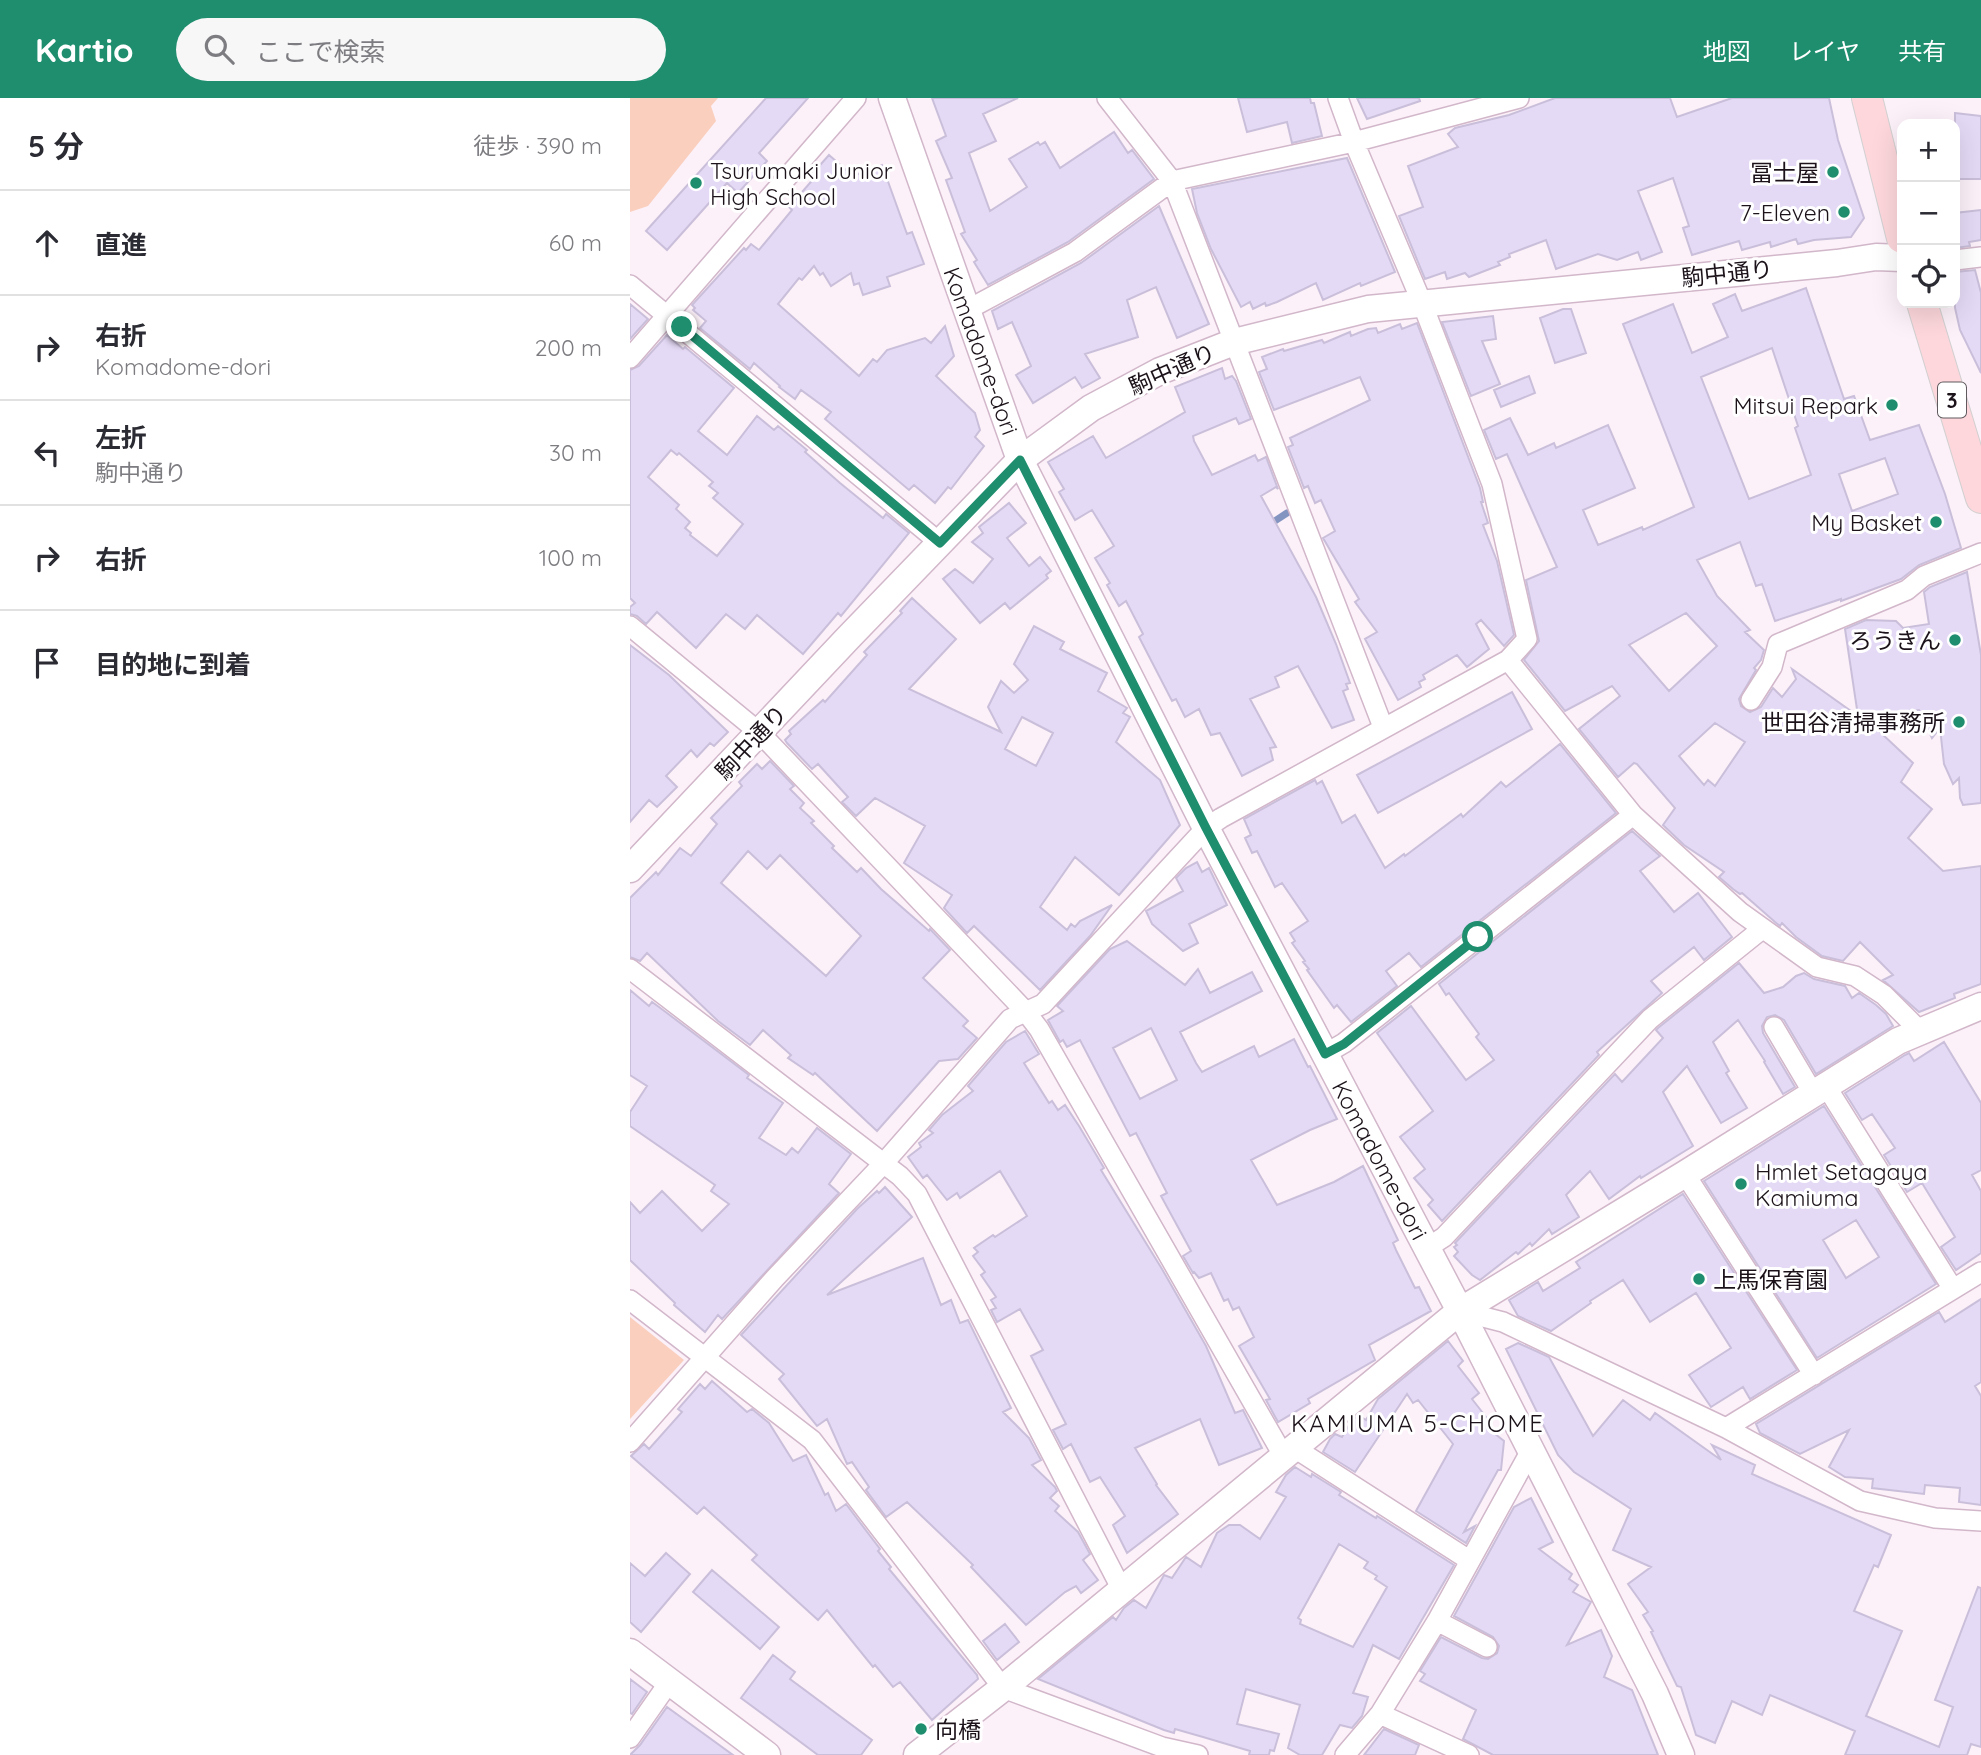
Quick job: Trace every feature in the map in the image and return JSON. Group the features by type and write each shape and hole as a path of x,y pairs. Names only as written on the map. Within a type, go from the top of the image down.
{"main road":[{"path":"1867,98 1897,218"},
{"name":"3","path":"1924,308 1981,498"}],"street":[{"path":"630,358 856,98"},
{"name":"Komadome-dori","path":"892,98 1020,460 1206,828 1460,1311 1655,1695 1681,1755"},
{"path":"1107,98 1172,181 1383,727"},
{"path":"630,1443 775,1278 883,1164 1010,1019 1043,1003 1206,828 1383,727 1508,660 1527,639 1492,484 1338,98"},
{"path":"967,310 1075,252 1172,181 1354,142 1519,98"},
{"name":"駒中通り","path":"630,869 1020,460 1091,408 1191,357 1234,342 1368,309 1876,257 1897,258"},
{"path":"1960,259 1981,257"},
{"path":"630,285 940,543"},
{"path":"1751,700 1772,667 1778,644 1907,590 1924,576 1981,553"},
{"path":"630,626 760,733 1026,1012 1039,1029 1288,1451 1469,1560"},
{"path":"1508,660 1633,815 1762,929 1816,967 1855,976 1884,995 1920,1031"},
{"path":"1325,1054 1344,1044 1633,815"},
{"path":"1427,1248 1444,1237 1650,1019 1762,929"},
{"path":"630,969 900,1175 917,1194 1121,1588"},
{"path":"917,1755 1003,1688 1460,1311 1898,1041 1981,1006"},
{"path":"1774,1027 1820,1089 1953,1289"},
{"path":"1685,1174 1814,1376"},
{"path":"1726,1429 1981,1272"},
{"path":"630,1300 812,1440 1003,1688 1162,1747 1198,1755"},
{"path":"1460,1311 1503,1322 1726,1429 1860,1501 1935,1518 1981,1521"},
{"path":"1345,1755 1380,1714 1437,1620 1531,1452"},
{"path":"1437,1620 1487,1647"},
{"path":"630,1651 767,1755"},
{"path":"630,1738 670,1682"},
{"path":"1380,1714 1469,1755"}],"shaded area":[{"path":"630,98 718,98 711,106 716,121 648,206 630,212"},
{"path":"630,1317 684,1360 630,1419"}],"building":[{"path":"766,98 808,98 759,153 767,161 738,193 727,183 667,250 646,231"},
{"path":"932,98 1018,98 983,114 996,141 969,153 990,211 1027,187 1009,159 1038,142 1040,145 1045,142 1060,168 1114,132 1128,153 1132,150 1154,179 1068,242 988,285 961,234 965,232 946,180 952,178 936,141 946,136"},
{"path":"1238,98 1310,98 1311,103 1314,103 1322,136 1292,143 1287,122 1247,132"},
{"path":"1357,98 1419,98 1420,101 1367,119"},
{"path":"1555,98 1670,98 1677,117 1732,98 1829,98 1838,140 1864,218 1851,237 1798,244 1796,239 1771,247 1770,242 1742,250 1739,241 1692,255 1683,228 1689,226 1673,178 1638,191 1662,252 1641,260 1638,252 1617,260 1598,254 1556,269 1546,240 1509,254 1510,257 1498,262 1500,265 1469,277 1465,273 1447,279 1445,272 1425,279 1399,216 1423,207 1408,166 1458,147 1448,134 1455,128 1509,115"},
{"path":"1955,113 1981,116 1981,179 1960,179 1960,119 1955,119"},
{"path":"829,155 853,176 882,165 907,234 912,232 924,264 887,277 890,286 863,295 859,283 854,285 851,273 831,286 823,273 820,275 814,266 802,280 799,278 778,304 859,376 873,359 877,362 887,350 925,338 931,343 945,326 954,356 936,376 975,413 980,430 975,437 984,446 951,489 948,487 935,503 914,485 909,490 825,419 831,412 801,390 795,399 754,363 750,369 700,328 706,321 693,310 695,308 692,305 744,248 746,250 751,244 759,250 792,210 789,207 816,176 813,173"},
{"path":"1347,158 1395,272 1361,286 1360,283 1323,300 1316,283 1266,306 1265,303 1253,309 1250,302 1241,307 1211,249 1197,213 1192,189"},
{"path":"1159,206 1209,324 1177,338 1156,287 1127,300 1138,337 1085,354 1100,378 1082,388 1075,377 1033,403 1016,375 1031,366 1012,322 998,329 992,311 1081,263"},
{"path":"1981,210 1981,240 1969,242 1970,246 1960,247 1960,212"},
{"path":"1975,270 1981,293 1981,373 1960,330 1955,308 1960,308 1960,272"},
{"path":"1806,288 1844,399 1854,396 1870,440 1919,425 1945,494 1961,548 1919,565 1901,579 1775,621 1762,584 1756,586 1740,542 1697,560 1717,596 1750,630 1745,632 1764,650 1739,699 1741,706 1750,712 1761,707 1773,688 1782,697 1796,679 1792,669 1858,716 1845,629 1866,620 1896,621 1903,628 1929,624 1924,592 1967,572 1981,655 1981,803 1963,805 1959,778 1953,784 1944,764 1940,728 1932,738 1919,710 1865,718 1913,763 1901,782 1932,809 1908,838 1943,871 1981,866 1981,984 1919,1012 1883,980 1893,975 1860,942 1843,961 1822,956 1782,923 1780,926 1742,893 1733,889 1719,877 1724,872 1684,845 1663,825 1675,808 1637,764 1634,763 1618,777 1579,729 1620,696 1612,686 1565,711 1524,660 1539,641 1526,580 1557,567 1507,454 1496,459 1484,430 1510,418 1528,455 1554,443 1556,448 1608,425 1635,488 1583,510 1598,545 1642,527 1643,530 1694,507 1623,324 1673,304 1692,353 1728,337 1713,304 1735,294 1742,311","holes":["1772,348 1811,475 1749,499 1701,377","1885,458 1898,494 1852,511 1839,474","1686,613 1717,646 1669,691 1629,645","1715,723 1745,742 1715,786 1708,780 1704,785 1679,756"]},
{"path":"630,304 648,319 630,339"},
{"path":"1563,309 1571,309 1586,353 1555,363 1540,318"},
{"path":"1493,316 1496,339 1482,341 1500,384 1471,396 1442,322"},
{"path":"1417,323 1480,488 1481,502 1488,523 1483,525 1497,561 1514,635 1504,646 1481,620 1476,624 1489,649 1467,667 1457,655 1423,675 1425,679 1419,682 1421,687 1398,700 1365,639 1377,632 1355,602 1359,599 1323,538 1335,531 1321,500 1315,503 1308,486 1304,488 1288,447 1293,445 1290,438 1370,400 1360,377 1274,410 1259,372 1267,369 1262,357 1283,349 1284,351 1322,340 1324,343 1350,332 1351,336 1376,328 1378,333 1400,324 1402,329"},
{"path":"667,335 734,388 698,431 727,455 757,416 774,430 778,426 840,483 883,518 886,514 909,533 841,616 838,613 803,654 757,615 745,629 726,614 696,648 657,612 646,624 630,614 630,607 635,603 630,598 630,370 639,366","holes":["671,450 677,455 679,453 713,482 709,486 718,493 713,498 743,524 717,556 690,535 685,528 690,522 676,509 679,505 648,477"]},
{"path":"1222,368 1225,379 1232,376 1236,381 1251,419 1239,424 1236,418 1193,436 1194,441 1212,475 1255,455 1258,461 1266,457 1278,489 1276,487 1261,496 1316,597 1336,644 1350,683 1346,684 1348,689 1343,691 1354,720 1332,728 1298,666 1275,677 1279,687 1250,699 1276,747 1270,748 1273,760 1242,776 1220,733 1211,735 1199,709 1185,717 1176,699 1172,701 1139,637 1143,634 1126,601 1119,606 1107,585 1110,583 1095,558 1114,546 1092,510 1075,520 1059,492 1064,489 1048,462 1093,436 1106,458 1185,412 1175,387"},
{"path":"1529,376 1535,393 1501,407 1494,390"},
{"path":"1009,503 1026,523 1007,538 1029,566 1040,557 1051,571 1046,575 1048,578 1010,609 1005,603 980,623 943,579 955,569 973,583 993,559 972,542 983,533 979,527"},
{"path":"912,598 956,639 909,689 1001,732 988,707 1001,681 1014,693 1028,680 1014,664 1034,626 1064,642 1060,649 1107,673 1098,691 1127,708 1123,713 1130,717 1116,742 1160,780 1180,825 1119,895 1075,857 1040,907 1067,930 1071,924 1075,927 1080,921 1112,905 1090,936 1040,990 974,926 967,933 944,908 952,895 904,863 925,826 875,798 856,816 842,802 848,797 818,764 812,769 785,740 791,734 789,731 823,700 825,702 867,655 864,652 902,613 900,611","holes":["1022,717 1053,733 1036,766 1005,749"]},
{"path":"630,645 669,675 728,732 714,746 710,743 697,757 691,750 666,776 677,787 657,807 649,800 630,822"},
{"path":"1512,692 1532,729 1378,813 1357,775"},
{"path":"1560,744 1616,813 1421,967 1409,953 1386,971 1397,986 1351,1022 1337,1005 1334,1008 1292,943 1295,941 1290,933 1308,921 1282,883 1275,887 1257,851 1252,853 1245,838 1251,835 1244,819 1315,780 1317,784 1322,781 1342,823 1355,815 1385,868 1461,814 1463,817 1501,782 1506,787"},
{"path":"770,761 794,786 790,789 804,803 800,808 834,846 832,848 857,872 861,868 950,950 923,978 968,1021 963,1026 977,1038 958,1059 939,1061 877,1131 815,1073 813,1075 788,1058 791,1055 763,1030 750,1045 718,1021 647,953 640,961 630,957 630,898 656,872 658,875 680,848 691,856 717,824 711,818 742,786 739,782 757,764 762,769","holes":["748,851 767,869 780,855 861,936 826,976 721,883"]},
{"path":"1632,831 1660,856 1640,871 1674,912 1698,893 1732,937 1704,960 1694,947 1651,981 1662,993 1597,1052 1599,1055 1442,1221 1428,1205 1433,1200 1414,1178 1425,1169 1400,1137 1433,1111 1377,1033 1411,1006 1466,1080 1494,1060 1476,1037 1479,1034 1449,993 1446,995 1439,984"},
{"path":"1197,862 1202,872 1209,868 1227,905 1189,924 1198,943 1183,951 1152,924 1146,911 1183,891 1176,878"},
{"path":"1127,941 1185,985 1198,969 1210,993 1252,972 1262,991 1180,1032 1196,1063 1202,1072 1254,1046 1259,1057 1294,1039 1337,1119 1251,1160 1277,1205 1334,1182 1363,1166 1398,1240 1393,1243 1396,1250 1415,1288 1419,1287 1431,1311 1369,1345 1375,1360 1308,1399 1310,1403 1278,1422 1266,1400 1270,1399 1239,1346 1254,1337 1239,1307 1233,1310 1228,1299 1224,1301 1211,1273 1199,1278 1193,1273 1183,1256 1191,1251 1161,1196 1167,1193 1136,1133 1130,1136 1080,1040 1067,1047 1063,1040 1060,1042 1048,1020 1063,1011 1057,1006 1110,949","holes":["1151,1028 1177,1080 1140,1099 1113,1048"]},
{"path":"1739,963 1764,993 1783,987 1804,973 1814,979 1845,986 1852,998 1859,993 1876,1005 1886,1014 1893,1026 1816,1074 1784,1020 1775,1015 1767,1017 1762,1026 1763,1033 1795,1087 1783,1094 1738,1020 1713,1042 1729,1071 1726,1073 1747,1108 1721,1123 1687,1066 1663,1092 1693,1146 1641,1178 1640,1176 1609,1199 1590,1171 1566,1195 1579,1217 1552,1234 1549,1229 1532,1246 1530,1243 1518,1254 1516,1252 1480,1280 1472,1275 1454,1256 1458,1252 1454,1247 1457,1245 1455,1243 1615,1074 1622,1082 1663,1038 1656,1030 1658,1028"},
{"path":"630,990 649,1006 652,1002 659,1007 749,1075 747,1078 783,1103 759,1138 786,1155 792,1148 798,1153 817,1128 851,1154 829,1184 839,1193 722,1319 718,1315 705,1332 630,1260 630,1202 640,1213 662,1191 702,1231 729,1204 711,1191 715,1185 630,1126 630,1112 647,1086 630,1075"},
{"path":"1025,1031 1039,1054 1024,1063 1049,1103 1052,1101 1058,1110 1065,1105 1079,1126 1104,1168 1101,1170 1206,1346 1235,1413 1243,1410 1262,1448 1219,1465 1200,1419 1135,1448 1156,1485 1178,1514 1127,1553 1113,1525 1125,1516 1100,1477 1090,1482 1071,1444 1063,1449 1053,1430 1066,1424 1031,1356 1043,1350 1020,1309 997,1322 991,1310 996,1308 991,1300 996,1297 981,1275 985,1272 973,1256 978,1252 974,1248 1027,1216 1000,1171 960,1198 957,1193 947,1200 927,1175 923,1178 908,1157 921,1147 919,1143 933,1133 929,1130 942,1115 973,1091 968,1086 1006,1042"},
{"path":"1944,1042 1981,1103 1981,1170 1972,1175 1981,1191 1981,1253 1956,1270 1941,1247 1955,1237 1922,1183 1907,1192 1884,1155 1895,1148 1872,1114 1862,1120 1845,1093 1905,1055 1909,1053 1914,1061"},
{"path":"1824,1106 1936,1284 1817,1358 1704,1181","holes":["1856,1220 1879,1257 1846,1278 1823,1240"]},
{"path":"885,1187 912,1217 827,1295 923,1258 941,1305 951,1300 960,1323 968,1320 1011,1408 1003,1412 1029,1438 1041,1460 1032,1465 1055,1487 1057,1491 1050,1498 1059,1506 1055,1511 1078,1532 1090,1554 1083,1560 1098,1580 1081,1593 1076,1586 1065,1592 1026,1625 971,1567 973,1565 907,1502 886,1517 866,1490 869,1487 852,1462 847,1464 827,1419 817,1426 779,1379 784,1374 741,1335 857,1209"},
{"path":"1683,1194 1797,1370 1750,1399 1743,1387 1711,1407 1689,1375 1731,1348 1696,1293 1650,1322 1623,1280 1551,1331 1518,1316 1509,1300 1538,1282 1543,1291 1580,1268 1576,1262"},
{"path":"1981,1299 1981,1382 1975,1386 1981,1396 1981,1505 1959,1502 1960,1488 1925,1485 1924,1494 1872,1488 1873,1479 1845,1477 1829,1467 1849,1430 1800,1454 1760,1433 1756,1424 1939,1312 1945,1322"},
{"path":"1448,1341 1463,1361 1458,1366 1479,1393 1472,1399 1490,1422 1485,1426 1504,1441 1501,1470 1498,1470 1464,1532 1475,1526 1466,1543 1416,1511 1453,1444 1418,1400 1413,1403 1407,1394 1355,1472 1323,1452 1335,1434 1342,1437 1358,1415 1366,1420 1378,1399"},
{"path":"1518,1343 1549,1357 1593,1436 1623,1400 1650,1420 1655,1413 1721,1460 1712,1445 1755,1465 1752,1474 1891,1535 1878,1567 1874,1565 1854,1611 1902,1631 1866,1716 1939,1747 1953,1707 1935,1700 1978,1587 1981,1588 1981,1747 1971,1744 1967,1755 1845,1755 1855,1731 1770,1695 1762,1715 1732,1701 1715,1743 1696,1735 1681,1687 1677,1686 1651,1632 1653,1631 1643,1615 1648,1612 1628,1584 1651,1567 1613,1550 1631,1509 1574,1472 1558,1455 1506,1349"},
{"path":"712,1381 747,1412 752,1409 769,1423 793,1461 806,1455 825,1495 828,1493 836,1511 846,1504 880,1549 878,1551 891,1567 889,1569 977,1675 978,1679 932,1720 900,1682 893,1687 875,1665 873,1667 827,1610 818,1620 752,1560 757,1555 704,1507 697,1514 631,1456 644,1444 649,1449 682,1412 678,1409 700,1384 705,1389"},
{"path":"1295,1467 1311,1477 1312,1474 1341,1492 1339,1495 1454,1565 1399,1659 1373,1645 1353,1693 1368,1697 1362,1716 1352,1728 1340,1725 1322,1755 1300,1755 1288,1748 1300,1705 1246,1689 1237,1724 1279,1734 1274,1751 1270,1750 1269,1755 1249,1755 1250,1751 1203,1737 1175,1729 1174,1733 1164,1730 1038,1679 1113,1617 1116,1620 1134,1600 1146,1608 1164,1575 1172,1578 1186,1557 1201,1567 1217,1533 1229,1525 1240,1525 1260,1539 1286,1497 1276,1492 1286,1475","holes":["1339,1544 1368,1562 1364,1568 1377,1576 1375,1579 1387,1587 1353,1647 1300,1624 1301,1620 1298,1618"]},
{"path":"1531,1498 1553,1542 1539,1549 1572,1574 1569,1579 1578,1585 1573,1592 1591,1602 1567,1645 1601,1630 1612,1656 1604,1677 1632,1690 1658,1755 1493,1755 1463,1739 1476,1710 1420,1681 1425,1674 1420,1671 1441,1637 1482,1658 1488,1659 1497,1653 1499,1646 1493,1637 1454,1616 1514,1507"},
{"path":"666,1553 690,1574 641,1632 630,1622 630,1563 645,1576"},
{"path":"712,1570 779,1627 760,1649 693,1592"},
{"path":"1005,1624 1019,1642 997,1660 983,1641"},
{"path":"773,1655 795,1672 790,1679 872,1740 861,1755 818,1755 741,1698"},
{"path":"630,1679 647,1692 632,1714 630,1713"},
{"path":"667,1707 733,1755 630,1755"},
{"path":"1384,1729 1419,1745 1415,1755 1364,1755"}],"waterway":[{"path":"1267,526 1287,513"}],"place":[{"name":"冨士屋","path":"1833,172"},
{"name":"Tsurumaki Junior High School","path":"696,183"},
{"name":"7-Eleven","path":"1844,212"},
{"name":"Mitsui Repark","path":"1892,405"},
{"name":"My Basket","path":"1936,522"},
{"name":"ろうきん","path":"1955,640"},
{"name":"世田谷清掃事務所","path":"1959,722"},
{"name":"Hmlet Setagaya Kamiuma","path":"1741,1184"},
{"name":"上馬保育園","path":"1699,1279"},
{"name":"向橋","path":"921,1729"}],"district":[{"name":"KAMIUMA 5-CHOME","path":"1418,1423"}],"route":[{"path":"682,327 940,543 1020,460 1206,828 1325,1054 1344,1044 1478,937"}]}
